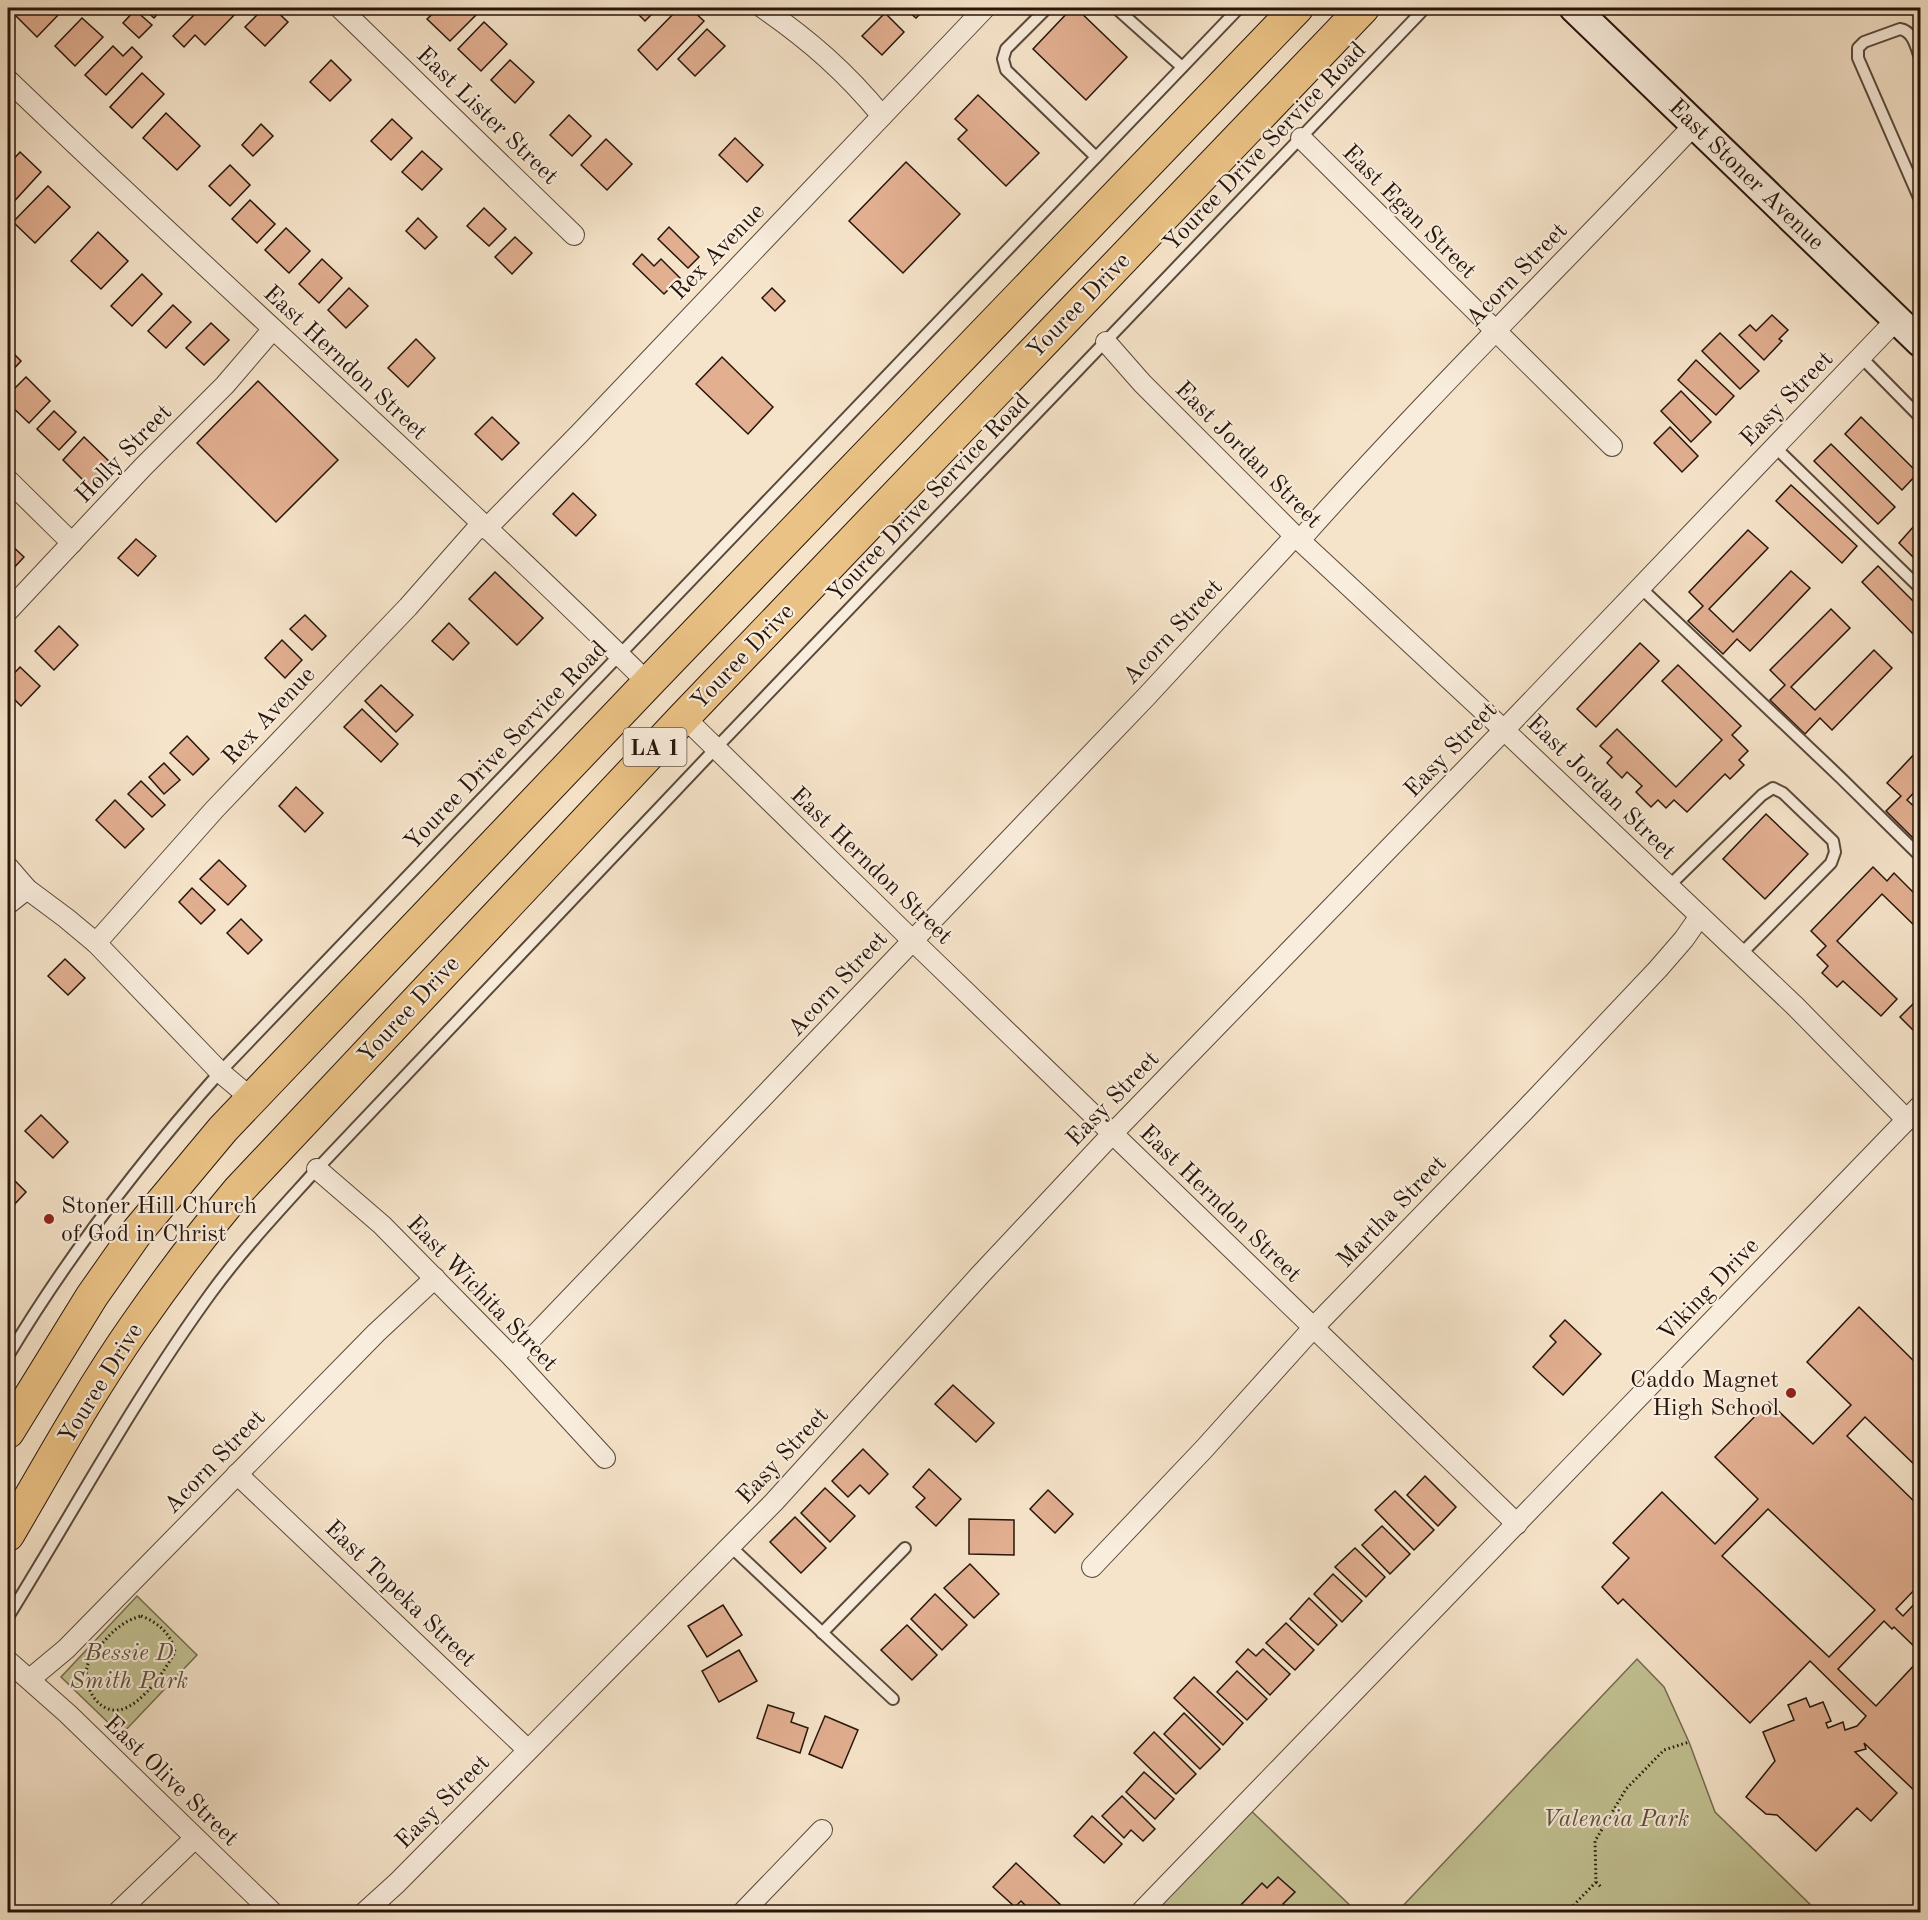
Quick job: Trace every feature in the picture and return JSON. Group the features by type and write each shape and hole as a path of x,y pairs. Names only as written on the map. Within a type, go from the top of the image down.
{"main road":[{"name":"Youree Drive","path":"8,1432 92,1296 137,1232 179,1180 252,1098 1297,8"},
{"name":"Youree Drive","path":"8,1535 99,1381 136,1325 206,1230 238,1191 684,717 1363,8"},
{"path":"648,683 684,717"}],"street":[{"name":"East Lister Street","path":"340,8 574,235"},
{"path":"762,8 798,32 827,56 857,86 882,116"},
{"name":"Rex Avenue","path":"96,943 214,810 985,8"},
{"name":"East Stoner Avenue","path":"1574,8 1920,342"},
{"name":"East Herndon Street","path":"8,80 648,683"},
{"name":"Acorn Street","path":"513,1358 1695,124"},
{"name":"East Egan Street","path":"1301,138 1612,446"},
{"name":"Easy Street","path":"365,1912 730,1546 827,1445 980,1275 1112,1134 1641,588 1897,319"},
{"name":"Holly Street","path":"8,611 225,385 273,329"},
{"name":"East Jordan Street","path":"1106,342 1142,383 1298,538 1504,730 1840,1050 1914,1113"},
{"path":"8,480 72,543"},
{"name":"East Herndon Street","path":"684,717 1313,1328 1512,1528"},
{"path":"8,867 27,889 96,943 220,1072 252,1098"},
{"path":"8,904 27,889"},
{"name":"Martha Street","path":"1092,1568 1313,1328 1634,994 1684,939 1700,916"},
{"name":"Viking Drive","path":"1141,1912 1914,1113"},
{"name":"East Wichita Street","path":"317,1169 360,1204 435,1278 605,1458"},
{"name":"Acorn Street","path":"30,1679 66,1649 376,1333 435,1278"},
{"name":"East Topeka Street","path":"237,1474 266,1499 528,1750"},
{"name":"East Olive Street","path":"8,1661 30,1679 272,1912"},
{"path":"743,1912 822,1830"},
{"path":"118,1912 195,1838"}],"lane":[{"path":"1047,8 1006,49 1003,64 1006,70 1096,157"},
{"path":"1116,8 1182,67"},
{"name":"Youree Drive Service Road","path":"8,1356 31,1316 96,1223 141,1165 220,1072 1239,8"},
{"name":"Youree Drive Service Road","path":"8,1617 172,1349 260,1233 317,1169 716,748 1425,8"},
{"path":"1920,58 1911,36 1905,30 1900,29 1864,42 1858,48 1858,58 1920,200"},
{"path":"1861,357 1920,417"},
{"path":"1775,447 1920,588"},
{"path":"1641,588 1920,856"},
{"path":"1669,886 1762,795 1773,788 1783,793 1833,841 1835,852 1831,862 1741,954"},
{"path":"730,1546 893,1699"},
{"path":"822,1633 905,1548"}],"path":[{"path":"141,1616 153,1620 173,1641 175,1652 165,1671 130,1705 117,1710 103,1707 92,1695 86,1678 87,1665 97,1648 113,1631 129,1620 141,1616"},
{"path":"1602,1888 1596,1882 1595,1841 1626,1789 1664,1750 1689,1742"},
{"path":"1567,1912 1596,1882"},
{"path":"1227,1908 1231,1912"}],"green space":[{"name":"Bessie D Smith Park","path":"137,1596 197,1655 121,1735 61,1677"},
{"name":"Valencia Park","path":"1637,1659 1664,1687 1689,1742 1715,1812 1818,1912 1397,1912"},
{"path":"1245,1805 1357,1912 1141,1912"}],"building":[{"path":"8,8 57,8 61,12 37,37"},
{"path":"143,8 163,8 154,18"},
{"path":"201,8 241,8 205,45 195,35 184,47 173,36"},
{"path":"264,8 273,8 288,22 265,46 245,27"},
{"path":"439,8 459,10 469,8 476,15 450,41 427,19"},
{"path":"632,8 658,8 645,21"},
{"path":"679,8 690,8 704,21 657,70 638,50"},
{"path":"904,8 926,8 916,18"},
{"path":"1072,8 1076,8 1127,57 1086,100 1033,49"},
{"path":"135,10 152,25 139,38 123,23"},
{"path":"885,13 904,32 882,55 862,36"},
{"path":"82,18 103,37 75,66 55,46"},
{"path":"484,22 507,44 481,71 458,49"},
{"path":"707,29 725,46 695,76 678,59"},
{"path":"113,46 123,56 132,47 142,57 106,95 85,75"},
{"path":"331,60 351,80 330,101 310,82"},
{"path":"510,60 534,82 515,103 491,80"},
{"path":"142,73 164,94 132,128 110,107"},
{"path":"978,95 1039,153 1006,186 958,139 967,130 955,119"},
{"path":"166,113 200,146 177,170 143,138"},
{"path":"569,115 591,136 572,156 550,135"},
{"path":"392,119 412,138 391,160 371,141"},
{"path":"261,124 273,136 253,156 242,145"},
{"path":"735,138 763,165 747,182 719,155"},
{"path":"606,139 632,164 607,190 581,165"},
{"path":"422,151 442,169 422,190 402,172"},
{"path":"20,152 41,172 8,208 8,165"},
{"path":"906,162 960,214 903,273 849,221"},
{"path":"230,165 250,185 230,206 209,186"},
{"path":"48,186 70,207 35,243 13,222"},
{"path":"250,200 275,224 257,243 232,219"},
{"path":"484,208 506,229 489,246 467,226"},
{"path":"418,218 437,237 425,249 406,231"},
{"path":"669,227 699,257 688,268 658,239"},
{"path":"286,228 310,251 289,273 265,250"},
{"path":"98,232 128,261 101,289 71,261"},
{"path":"515,237 532,253 512,274 495,257"},
{"path":"642,254 654,266 661,259 680,278 664,294 633,264"},
{"path":"322,259 342,278 319,303 299,284"},
{"path":"142,274 162,294 132,326 111,306"},
{"path":"349,288 368,306 346,328 328,310"},
{"path":"772,288 785,301 775,311 762,298"},
{"path":"173,305 191,322 166,348 148,331"},
{"path":"1772,315 1788,330 1779,339 1782,341 1764,360 1739,335 1750,325 1756,331"},
{"path":"211,323 229,340 204,365 186,348"},
{"path":"1720,333 1759,371 1740,389 1702,351"},
{"path":"416,339 435,358 408,387 388,368"},
{"path":"8,348 21,361 8,375"},
{"path":"722,357 773,407 748,434 696,384"},
{"path":"1696,360 1734,396 1716,415 1678,380"},
{"path":"26,377 50,401 29,423 8,403 8,395"},
{"path":"258,381 338,460 276,522 197,443"},
{"path":"1681,391 1711,422 1691,442 1661,411"},
{"path":"54,411 76,432 59,450 37,429"},
{"path":"492,417 519,443 502,460 475,434"},
{"path":"1861,417 1918,473 1902,490 1845,434"},
{"path":"1670,427 1698,456 1682,472 1654,443"},
{"path":"84,437 113,465 91,488 63,460"},
{"path":"1831,444 1895,507 1878,524 1814,461"},
{"path":"1791,485 1857,546 1842,563 1776,501"},
{"path":"573,493 596,515 576,536 553,514"},
{"path":"1914,526 1920,532 1920,564 1899,543"},
{"path":"1748,530 1768,548 1709,609 1733,632 1791,571 1810,588 1750,651 1737,639 1723,654 1688,621 1703,606 1689,592"},
{"path":"136,539 156,556 138,576 118,558"},
{"path":"8,542 24,557 8,574"},
{"path":"1878,566 1920,608 1920,641 1862,582"},
{"path":"495,572 543,618 517,645 469,599"},
{"path":"1831,609 1850,628 1791,687 1815,710 1874,650 1892,668 1832,730 1820,718 1805,734 1770,700 1785,685 1770,670"},
{"path":"305,615 326,636 312,650 290,629"},
{"path":"449,623 469,643 453,660 432,641"},
{"path":"59,626 78,645 54,670 35,651"},
{"path":"282,640 302,660 285,678 265,658"},
{"path":"1640,643 1659,661 1596,727 1577,709"},
{"path":"1678,665 1741,726 1732,735 1748,751 1739,760 1744,765 1730,779 1725,774 1687,812 1674,800 1666,808 1658,800 1651,807 1636,792 1642,786 1627,772 1622,778 1607,763 1612,757 1600,746 1617,729 1676,787 1722,740 1662,681"},
{"path":"20,667 40,686 21,706 8,693 8,680"},
{"path":"381,685 413,715 396,732 365,701"},
{"path":"362,709 398,744 381,762 344,727"},
{"path":"187,736 209,759 193,775 170,753"},
{"path":"1920,748 1920,786 1907,800 1920,812 1920,845 1886,811 1901,796 1887,783"},
{"path":"164,763 180,780 164,794 149,777"},
{"path":"141,781 165,805 152,817 128,794"},
{"path":"296,787 323,813 305,832 279,806"},
{"path":"115,800 144,829 125,848 96,820"},
{"path":"1766,814 1808,854 1765,899 1723,859"},
{"path":"219,860 246,886 228,905 200,879"},
{"path":"1873,867 1887,881 1894,873 1920,899 1920,931 1882,894 1837,941 1897,999 1881,1016 1843,981 1837,987 1822,973 1828,966 1817,955 1826,946 1811,931"},
{"path":"192,888 215,910 201,924 179,902"},
{"path":"241,919 262,940 248,954 227,933"},
{"path":"65,959 85,978 68,995 48,976"},
{"path":"1920,997 1920,1033 1918,1035 1900,1017"},
{"path":"41,1115 68,1142 53,1158 25,1131"},
{"path":"8,1174 26,1192 11,1208 8,1204"},
{"path":"1859,1307 1920,1367 1920,1470 1865,1417 1847,1436 1920,1507 1920,1584 1896,1609 1903,1616 1920,1598 1920,1652 1894,1627 1892,1629 1884,1621 1838,1669 1876,1706 1920,1659 1920,1683 1916,1687 1920,1691 1920,1790 1917,1793 1864,1743 1866,1749 1855,1752 1897,1793 1871,1821 1857,1808 1816,1851 1777,1815 1766,1814 1746,1797 1775,1761 1763,1732 1794,1720 1788,1705 1806,1698 1810,1707 1823,1702 1831,1721 1826,1723 1828,1728 1843,1722 1845,1730 1857,1726 1866,1716 1810,1661 1750,1723 1623,1599 1618,1604 1602,1587 1629,1558 1613,1543 1662,1492 1715,1544 1758,1499 1715,1457 1769,1402 1813,1444 1851,1405 1807,1362","holes":["1768,1509 1875,1610 1829,1657 1722,1556"]},
{"path":"1565,1320 1601,1354 1563,1395 1533,1367 1556,1342 1550,1336"},
{"path":"953,1385 994,1423 976,1442 935,1404"},
{"path":"863,1449 888,1474 869,1494 860,1485 848,1497 832,1481"},
{"path":"929,1469 961,1499 936,1526 916,1507 925,1498 913,1487"},
{"path":"1425,1476 1456,1507 1438,1526 1407,1495"},
{"path":"825,1488 855,1516 830,1542 801,1513"},
{"path":"1048,1490 1073,1514 1055,1533 1030,1509"},
{"path":"1395,1491 1434,1530 1414,1550 1375,1510"},
{"path":"795,1517 826,1548 801,1573 770,1542"},
{"path":"969,1519 1014,1520 1014,1555 969,1554"},
{"path":"1382,1526 1410,1554 1390,1574 1362,1545"},
{"path":"1355,1548 1385,1577 1366,1597 1335,1567"},
{"path":"970,1564 999,1594 974,1618 944,1588"},
{"path":"1333,1574 1362,1601 1342,1622 1314,1594"},
{"path":"935,1594 967,1625 942,1650 911,1619"},
{"path":"1309,1598 1337,1625 1318,1645 1290,1619"},
{"path":"723,1605 742,1635 707,1657 688,1626"},
{"path":"1286,1623 1314,1650 1295,1670 1266,1643"},
{"path":"907,1625 937,1655 912,1680 881,1650"},
{"path":"1248,1649 1256,1656 1263,1649 1290,1674 1270,1695 1236,1662"},
{"path":"739,1650 757,1681 719,1702 702,1671"},
{"path":"1237,1671 1267,1699 1247,1720 1217,1692"},
{"path":"1194,1677 1243,1723 1223,1745 1174,1698"},
{"path":"768,1705 794,1713 791,1722 808,1728 800,1753 757,1738"},
{"path":"1184,1713 1220,1749 1200,1769 1164,1734"},
{"path":"825,1716 858,1730 842,1768 809,1754"},
{"path":"1154,1732 1196,1774 1176,1794 1134,1753"},
{"path":"1144,1772 1174,1799 1155,1819 1126,1792"},
{"path":"1122,1796 1155,1829 1143,1841 1131,1830 1124,1838 1102,1816"},
{"path":"1092,1816 1122,1844 1104,1863 1074,1836"},
{"path":"1016,1863 1064,1908 1060,1912 1030,1912 1021,1901 1015,1907 993,1887"},
{"path":"1278,1877 1295,1892 1283,1904 1292,1912 1241,1912 1237,1909 1262,1883 1267,1888"}],"place":[{"name":"Stoner Hill Church of God in Christ","path":"49,1219"},
{"name":"Caddo Magnet High School","path":"1791,1393"}]}
